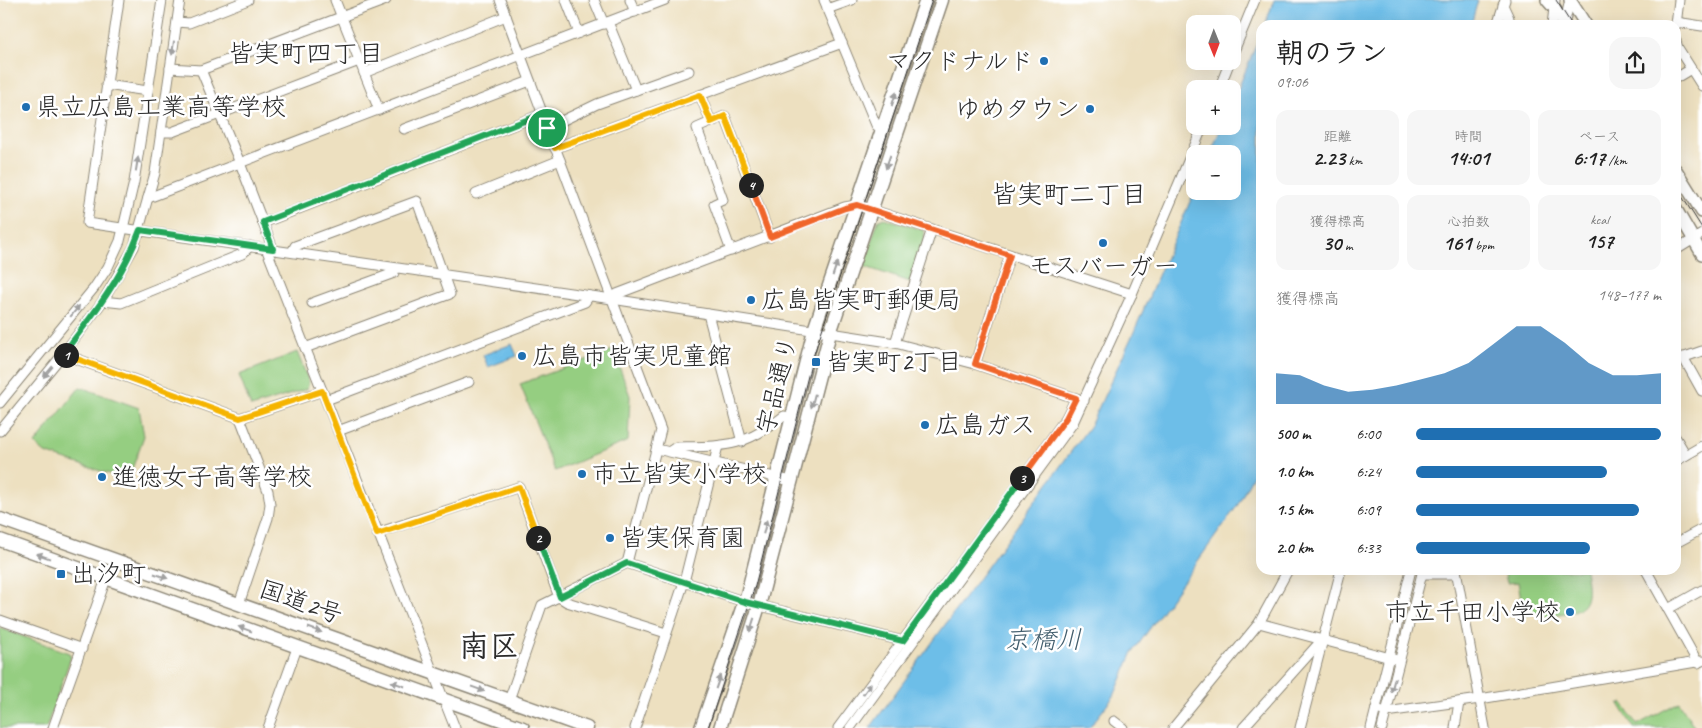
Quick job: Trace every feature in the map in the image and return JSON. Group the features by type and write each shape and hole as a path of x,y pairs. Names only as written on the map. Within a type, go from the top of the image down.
{"highway":[{"name":"宇品通り","path":"701,728 745,602 814,330 926,0"},
{"name":"宇品通り","path":"720,728 759,606 830,333 942,0"},
{"name":"国道2号","path":"0,519 587,728"},
{"name":"国道2号","path":"0,540 296,648 523,728"}],"main road":[{"path":"1547,0 1556,3 1562,20"},
{"path":"1570,0 1583,20"},
{"path":"1681,178 1702,212"},
{"path":"1681,215 1698,237 1702,254"}],"street":[{"path":"118,0 87,223 895,342 975,364 1080,399"},
{"path":"0,402 94,288 108,267 124,228 134,182 162,0"},
{"path":"0,431 63,354 103,300 120,273 140,230 155,172 180,0"},
{"path":"177,22 189,23 248,0"},
{"path":"335,0 379,110"},
{"path":"170,68 201,70 386,0"},
{"path":"500,0 661,430 627,563"},
{"path":"566,0 579,33"},
{"path":"594,0 636,90"},
{"path":"630,0 635,12"},
{"path":"148,198 665,0"},
{"path":"824,0 876,125 883,131"},
{"path":"827,10 852,0"},
{"path":"1241,34 1255,0"},
{"path":"1553,20 1556,3 1570,0 1565,20"},
{"path":"1676,20 1679,0"},
{"path":"1499,20 1504,3"},
{"path":"1504,3 1508,20"},
{"path":"364,73 506,16"},
{"path":"1681,24 1702,26"},
{"path":"555,148 842,44"},
{"path":"1681,51 1702,86"},
{"path":"161,132 172,132 218,113 359,62"},
{"path":"1681,75 1691,69"},
{"path":"201,70 263,222 269,249 305,348 455,728"},
{"path":"547,128 596,104 690,71"},
{"path":"404,129 530,81"},
{"path":"106,85 148,91"},
{"path":"700,95 711,122"},
{"path":"263,222 542,114"},
{"path":"731,252 714,204 723,200 697,128 725,116 770,237"},
{"path":"850,728 1064,436 1080,399 1132,294 1199,135"},
{"path":"476,194 560,160"},
{"path":"292,252 295,246 417,202 445,275 450,294 305,348"},
{"path":"612,299 617,294 857,205 1132,294"},
{"path":"895,342 932,228"},
{"path":"1681,247 1698,237"},
{"path":"103,300 121,303 242,254 250,246"},
{"path":"975,364 1010,255"},
{"path":"312,303 394,273 395,268"},
{"path":"326,400 585,302 589,296"},
{"path":"708,314 742,442"},
{"path":"1681,358 1702,351"},
{"path":"63,354 240,418 322,391"},
{"path":"1681,360 1702,391"},
{"path":"338,431 469,382"},
{"path":"838,728 1080,399"},
{"path":"670,452 676,447 718,446 742,442 769,428 784,416 792,418"},
{"path":"239,604 268,518 270,504 268,491 240,418"},
{"path":"635,728 684,582 718,446"},
{"path":"1681,446 1686,455"},
{"path":"1681,458 1702,446"},
{"path":"657,449 792,481"},
{"path":"377,534 519,487 560,597 567,602 666,634"},
{"path":"1681,540 1702,529"},
{"path":"509,700 542,605 627,563 759,606 903,641"},
{"path":"1173,728 1259,622 1285,575"},
{"path":"1300,728 1340,575"},
{"path":"1371,728 1410,575"},
{"path":"1382,728 1421,575"},
{"path":"1457,575 1485,728"},
{"path":"1376,709 1386,712 1480,699 1700,662 1649,575"},
{"path":"53,728 106,579"},
{"path":"1668,609 1702,590"},
{"path":"0,620 82,649"},
{"path":"1259,622 1400,660"},
{"path":"1243,728 1322,640"},
{"path":"268,728 296,648"},
{"path":"1455,728 1459,702"},
{"path":"1114,721 1123,728"}],"green space":[{"path":"884,218 923,230 925,236 910,282 863,266 878,221"},
{"path":"613,350 630,396 628,441 555,471 520,384"},
{"path":"297,352 309,382 307,389 251,407 239,375"},
{"path":"80,387 139,408 144,436 132,469 116,476 45,453 35,444"},
{"path":"1505,575 1586,575 1587,596 1580,608 1572,611 1538,617 1537,613 1524,616 1518,582 1507,583"},
{"path":"0,628 69,653 71,657 46,728 0,728"},
{"path":"1679,702 1695,728 1634,728 1619,704 1623,703 1637,725"}],"water":[{"path":"1274,0 1478,0 1472,20 1267,20"},
{"name":"京橋川","path":"1256,45 1256,470 1237,506 1133,652 1114,696 1089,728 870,728 1091,424 1133,334 1191,200 1241,200 1241,145 1214,145 1218,135 1241,135 1241,82"},
{"path":"512,344 517,356 488,367 483,355"}],"tram line":[{"path":"708,728 755,586 812,360 932,0"},
{"path":"1556,0 1569,20"},
{"path":"1681,195 1702,228"}],"place":[{"name":"マクドナルド","path":"1044,61"},
{"name":"県立広島工業高等学校","path":"26,107"},
{"name":"ゆめタウン","path":"1090,109"},
{"name":"モスバーガー","path":"1103,243"},
{"name":"広島皆実町郵便局","path":"751,300"},
{"name":"広島市皆実児童館","path":"522,356"},
{"name":"皆実町2丁目","path":"816,362"},
{"name":"広島ガス","path":"925,425"},
{"name":"市立皆実小学校","path":"582,474"},
{"name":"進徳女子高等学校","path":"102,477"},
{"name":"皆実保育園","path":"610,538"},
{"name":"出汐町","path":"61,574"},
{"name":"市立千田小学校","path":"1570,612"}],"district":[{"name":"皆実町四丁目","path":"306,53"},
{"name":"皆実町二丁目","path":"1069,194"},
{"name":"南区","path":"489,646"}],"route":[{"path":"700,95 711,122 725,116 770,237 857,205 1010,255 975,364 1076,398 1066,418 903,641 745,602 627,563 560,597 519,487 377,534 322,391 240,418 63,354 103,300 120,273 134,247 140,230 273,249 263,222 542,114 547,128 555,148 700,95"}]}
